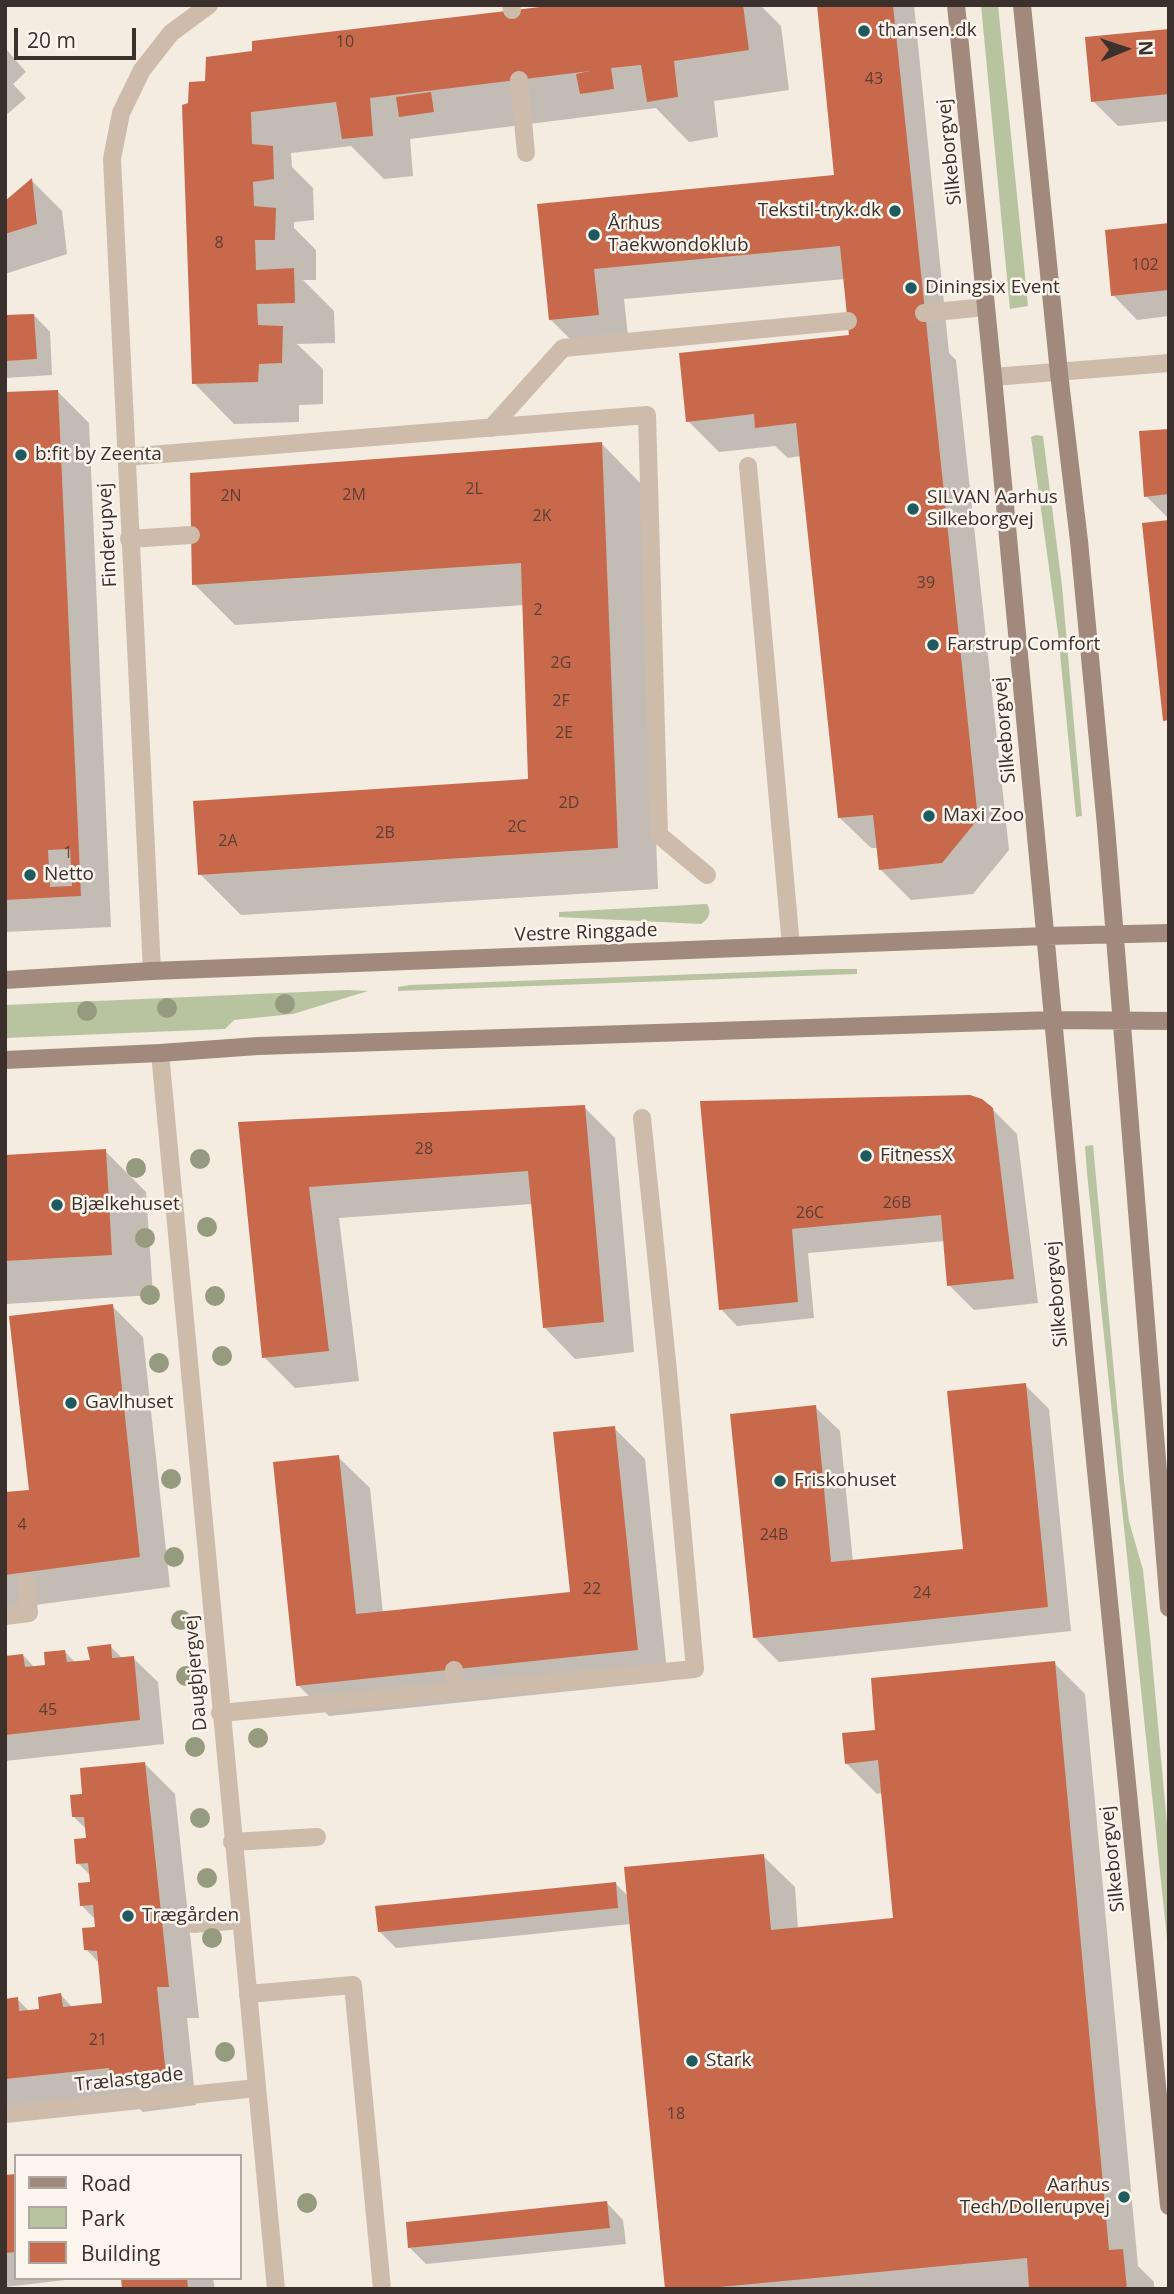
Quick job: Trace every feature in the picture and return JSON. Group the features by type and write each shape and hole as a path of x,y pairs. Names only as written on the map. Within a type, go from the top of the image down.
{"street":[{"name":"Finderupvej","path":"152,971 112,159 121,113 142,70 171,33 209,5"},
{"name":"Silkeborgvej","path":"956,5 1169,2206"},
{"path":"1022,5 1059,373 1079,541 1123,1021 1169,1608"},
{"path":"519,80 526,153"},
{"path":"924,313 986,307"},
{"path":"491,428 563,348 848,321"},
{"path":"993,377 1169,362"},
{"path":"125,457 647,415 659,835 707,875"},
{"path":"748,466 792,946"},
{"path":"129,539 191,535"},
{"name":"Vestre Ringgade","path":"5,980 152,971 1169,933"},
{"path":"5,1060 160,1053 258,1045 1053,1020 1169,1021"},
{"name":"Daugbjergvej","path":"160,1053 276,2289"},
{"path":"220,1713 695,1669 642,1118"},
{"path":"5,1616 29,1613 26,1583"},
{"path":"454,1670 456,1691"},
{"path":"232,1842 317,1838"},
{"path":"194,1924 241,1920"},
{"path":"248,1993 353,1985 382,2289"},
{"name":"Trælastgade","path":"5,2114 257,2088"}],"green space":[{"path":"981,5 998,5 1028,306 1010,309"},
{"path":"1043,436 1062,586 1082,816 1076,817 1058,633 1031,437"},
{"path":"707,904 709,915 701,924 559,917 559,912"},
{"path":"857,969 857,974 398,991 398,987 410,985"},
{"path":"368,991 293,1014 234,1020 225,1029 5,1038 5,1005"},
{"path":"1093,1145 1124,1481 1129,1521 1143,1570 1150,1637 1169,1846 1169,1958 1087,1173 1085,1146"}],"building":[{"path":"557,5 743,5 749,50 674,61 678,97 647,102 641,65 611,68 614,89 580,94 576,74 590,71 370,98 373,136 342,139 336,102 251,112 252,144 273,146 274,179 253,182 254,206 276,208 275,240 255,240 256,270 294,268 295,303 257,304 258,325 283,326 282,363 259,364 258,382 192,384 182,105 188,103 189,82 205,81 206,57 252,51 252,41"},
{"path":"817,5 893,5 978,819 942,863 879,870 873,815 838,818 796,423 755,428 754,414 686,422 679,353 849,335 840,246 594,269 599,315 549,320 537,204 834,175"},
{"path":"1169,29 1169,94 1091,102 1085,37"},
{"path":"431,92 434,112 399,117 396,97"},
{"path":"32,178 37,224 5,234 5,201"},
{"path":"1169,223 1169,290 1111,296 1105,230"},
{"path":"34,314 37,359 5,361 5,315"},
{"path":"58,390 81,896 5,900 5,392","holes":["70,849 72,886 50,887 48,850"]},
{"path":"1169,429 1169,494 1144,497 1139,431"},
{"path":"602,442 618,848 198,875 193,801 528,779 521,563 192,585 190,473"},
{"path":"1169,520 1169,720 1163,721 1142,523"},
{"path":"970,1095 982,1099 993,1108 1014,1279 947,1286 941,1215 792,1229 798,1302 719,1310 700,1101"},
{"path":"585,1105 604,1322 543,1328 528,1171 309,1187 329,1351 262,1358 238,1122"},
{"name":"Bjælkehuset","path":"106,1149 112,1255 5,1261 5,1155"},
{"name":"Gavlhuset","path":"113,1304 140,1557 5,1575 5,1492 29,1490 9,1316"},
{"name":"Friskohuset","path":"1026,1383 1048,1607 753,1638 730,1414 816,1405 831,1562 963,1549 947,1391"},
{"path":"615,1426 638,1650 296,1686 273,1462 339,1455 356,1614 570,1592 553,1432"},
{"path":"111,1644 112,1658 134,1656 140,1720 5,1735 5,1656 23,1654 25,1667 45,1665 44,1652 65,1650 67,1662 90,1660 87,1647"},
{"path":"1055,1661 1109,2250 1123,2249 1127,2289 1029,2289 1027,2258 699,2289 665,2289 624,1867 764,1854 771,1930 893,1918 878,1760 845,1764 842,1733 875,1730 871,1678"},
{"name":"Trægården","path":"145,1762 169,1987 157,1987 166,2075 110,2082 109,2068 5,2079 5,1999 18,1997 19,2011 39,2009 38,1997 61,1993 63,2007 102,2003 97,1951 84,1950 82,1928 95,1927 93,1905 80,1906 78,1883 90,1882 88,1863 76,1864 74,1839 86,1838 84,1817 72,1817 70,1795 82,1794 80,1768"},
{"path":"616,1882 618,1908 378,1932 375,1906"},
{"path":"14,2174 14,2252 5,2253 5,2175"},
{"path":"607,2201 610,2228 408,2248 406,2222"},
{"path":"121,2280 187,2280 188,2289 122,2289"}],"place":[{"name":"thansen.dk","path":"864,31"},
{"name":"Tekstil-tryk.dk","path":"895,211"},
{"name":"Århus Taekwondoklub","path":"594,235"},
{"name":"Diningsix Event","path":"911,288"},
{"name":"b:fit by Zeenta","path":"21,455"},
{"name":"SILVAN Aarhus Silkeborgvej","path":"913,509"},
{"name":"Farstrup Comfort","path":"933,645"},
{"name":"Maxi Zoo","path":"929,816"},
{"name":"Netto","path":"30,875"},
{"name":"FitnessX","path":"866,1156"},
{"name":"Bjælkehuset","path":"57,1205"},
{"name":"Gavlhuset","path":"71,1403"},
{"name":"Friskohuset","path":"780,1481"},
{"name":"Trægården","path":"128,1916"},
{"name":"Stark","path":"692,2061"},
{"name":"Aarhus Tech/Dollerupvej","path":"1124,2197"}]}
